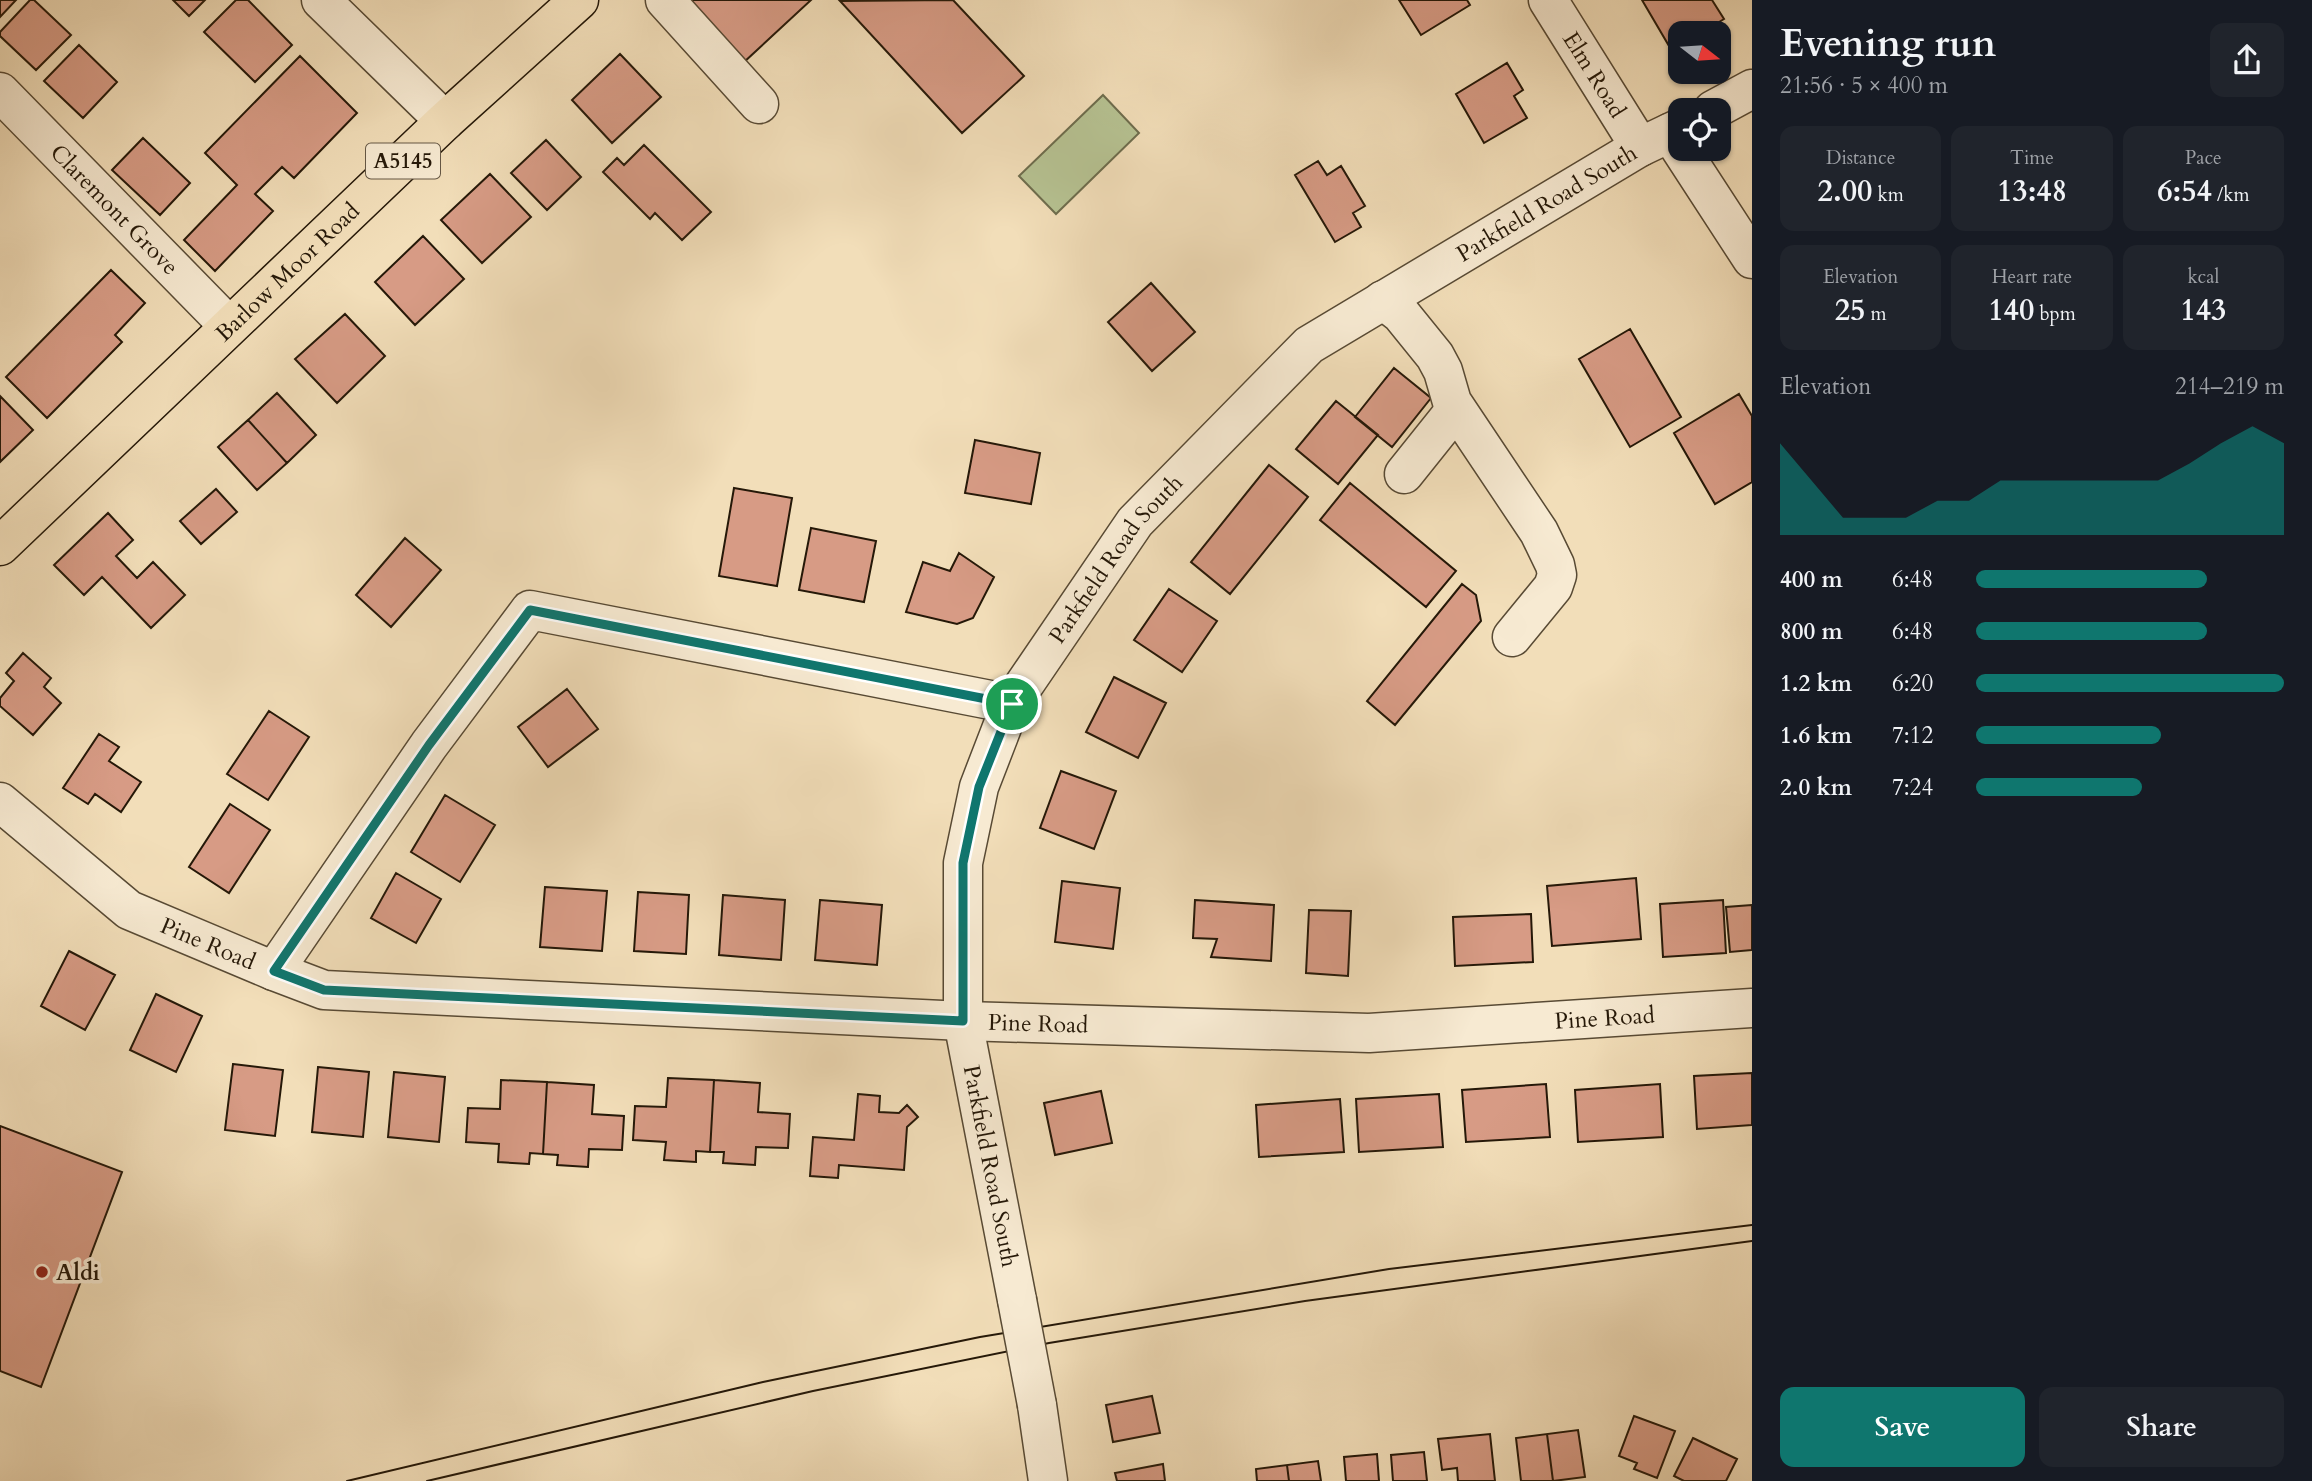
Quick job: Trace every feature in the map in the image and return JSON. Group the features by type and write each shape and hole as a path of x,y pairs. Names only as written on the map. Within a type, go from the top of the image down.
{"main road":[{"name":"Barlow Moor Road","path":"4,533 229,326 445,121 579,0"}],"street":[{"path":"321,0 445,121"},
{"path":"665,0 759,104"},
{"name":"Elm Road","path":"1548,0 1663,136 1752,259"},
{"path":"1731,100 1752,89"},
{"name":"Claremont Grove","path":"0,92 229,326"},
{"name":"Parkfield Road South","path":"1048,1481 1037,1405 963,1021 963,863 979,787 1012,704 1135,522 1309,345 1663,136"},
{"path":"1383,300 1401,314 1435,356 1457,409 1539,532 1555,565 1557,575 1553,587 1512,638"},
{"path":"1404,474 1457,409"},
{"path":"274,971 429,745 530,610 1012,704"},
{"name":"Pine Road","path":"0,802 129,910 324,990 963,1021 1369,1032 1752,1008"}],"green space":[{"path":"1103,95 1139,133 1056,214 1019,176"}],"building":[{"path":"0,0 16,0 0,17"},
{"path":"30,0 34,0 71,35 36,70 0,36 0,32"},
{"path":"173,0 205,0 189,16"},
{"path":"236,0 248,0 292,45 255,82 204,32"},
{"path":"685,0 811,0 743,63"},
{"path":"953,0 1024,76 962,133 840,1"},
{"path":"1399,0 1467,0 1470,5 1421,35"},
{"path":"1642,0 1712,0 1724,19 1668,21 1668,44"},
{"path":"79,45 117,82 83,118 44,81"},
{"path":"620,54 661,97 612,143 572,100"},
{"path":"300,56 357,113 294,178 282,167 255,194 273,211 215,271 184,240 237,185 205,153"},
{"path":"1507,63 1523,90 1514,96 1527,118 1484,143 1456,94"},
{"path":"143,138 190,183 160,215 112,170"},
{"path":"546,140 581,177 547,210 511,173"},
{"path":"644,145 711,212 682,240 655,213 650,219 603,172 617,158 624,165"},
{"path":"1318,161 1327,175 1341,166 1365,206 1353,213 1361,227 1335,242 1295,175"},
{"path":"490,174 531,217 482,263 441,220"},
{"path":"423,236 464,279 415,325 375,282"},
{"path":"111,270 145,303 115,335 122,342 47,418 6,377"},
{"path":"1151,283 1195,332 1152,371 1108,322"},
{"path":"345,314 385,356 337,403 295,359"},
{"path":"1630,329 1681,417 1630,447 1579,359"},
{"path":"1394,368 1431,398 1392,447 1355,417"},
{"path":"277,393 316,435 287,463 248,420"},
{"path":"1739,394 1752,416 1752,482 1715,504 1674,433"},
{"path":"0,396 33,430 0,462"},
{"path":"1336,401 1378,435 1338,484 1296,449"},
{"path":"248,420 287,463 257,490 218,447"},
{"path":"975,440 1040,453 1031,504 965,493"},
{"path":"1269,465 1308,497 1230,594 1191,562"},
{"path":"1350,483 1456,571 1426,607 1320,520"},
{"path":"734,488 792,498 777,586 719,576"},
{"path":"216,489 237,512 201,544 180,521"},
{"path":"108,513 133,540 116,556 137,578 153,562 185,595 151,628 102,577 84,595 54,565"},
{"path":"811,528 876,541 864,602 799,590"},
{"path":"405,538 441,570 391,627 356,595"},
{"path":"959,553 994,577 973,618 957,624 906,612 923,562 950,571"},
{"path":"1462,584 1476,595 1481,621 1395,725 1367,701"},
{"path":"1169,589 1217,621 1182,672 1134,640"},
{"path":"23,653 51,678 44,687 61,703 33,735 0,706 0,698 14,681 6,673"},
{"path":"1114,677 1166,703 1138,758 1086,732"},
{"path":"567,689 598,729 548,767 518,727"},
{"path":"269,711 309,737 268,800 227,774"},
{"path":"99,734 119,747 109,761 141,782 121,812 95,794 88,804 63,788"},
{"path":"1061,771 1116,791 1094,849 1040,828"},
{"path":"445,795 495,825 460,882 411,852"},
{"path":"230,804 270,830 229,893 189,867"},
{"path":"396,873 441,899 416,943 371,918"},
{"path":"1636,878 1641,939 1552,946 1547,886"},
{"path":"1062,881 1120,888 1113,949 1055,942"},
{"path":"545,887 607,891 602,951 540,947"},
{"path":"638,892 689,895 686,954 634,951"},
{"path":"723,895 785,900 781,960 719,955"},
{"path":"820,900 882,905 877,965 815,960"},
{"path":"1195,900 1274,905 1271,961 1211,957 1217,939 1193,938"},
{"path":"1723,900 1726,953 1663,957 1660,904"},
{"path":"1752,905 1752,950 1730,952 1726,907"},
{"path":"1309,910 1351,911 1348,976 1306,973"},
{"path":"1531,914 1533,962 1455,966 1453,917"},
{"path":"69,951 115,975 85,1030 41,1006"},
{"path":"156,994 202,1016 176,1072 130,1050"},
{"path":"233,1064 283,1070 275,1136 225,1130"},
{"path":"318,1067 369,1072 363,1137 312,1132"},
{"path":"394,1072 445,1077 439,1142 388,1137"},
{"path":"1752,1073 1752,1125 1697,1129 1694,1076"},
{"path":"668,1078 714,1080 710,1152 696,1151 696,1162 664,1160 666,1142 633,1140 635,1106 666,1107"},
{"path":"501,1080 547,1082 543,1154 530,1153 529,1164 498,1162 499,1144 466,1142 468,1108 500,1109"},
{"path":"714,1080 760,1083 758,1112 790,1114 788,1148 756,1147 755,1165 723,1163 724,1152 710,1152"},
{"path":"547,1082 594,1085 592,1114 624,1116 622,1150 589,1149 588,1167 557,1165 558,1155 543,1154"},
{"path":"1546,1084 1550,1137 1466,1142 1462,1090"},
{"path":"1660,1084 1663,1137 1578,1142 1575,1090"},
{"path":"1101,1091 1112,1143 1055,1155 1044,1103"},
{"path":"858,1094 880,1096 879,1112 899,1113 907,1105 918,1117 907,1127 904,1170 839,1165 838,1178 810,1176 813,1137 854,1140"},
{"path":"1439,1094 1443,1147 1359,1152 1356,1099"},
{"path":"1340,1099 1344,1152 1259,1157 1256,1105"},
{"name":"Aldi","path":"0,1126 122,1172 41,1387 0,1371"},
{"path":"1152,1396 1160,1433 1113,1442 1106,1405"},
{"path":"1634,1416 1675,1431 1657,1478 1634,1469 1637,1463 1619,1456"},
{"path":"1578,1430 1585,1477 1553,1481 1547,1434"},
{"path":"1490,1434 1495,1481 1458,1481 1457,1468 1442,1470 1438,1439"},
{"path":"1547,1434 1553,1481 1521,1481 1516,1438"},
{"path":"1693,1438 1737,1459 1726,1481 1684,1481 1674,1476"},
{"path":"1424,1452 1427,1481 1393,1481 1391,1455"},
{"path":"1377,1454 1379,1481 1346,1481 1344,1457"},
{"path":"1318,1461 1321,1481 1289,1481 1287,1465"},
{"path":"1163,1464 1165,1481 1117,1481 1115,1473"},
{"path":"1287,1465 1289,1481 1257,1481 1256,1469"}],"tram line":[{"path":"347,1481 763,1382 980,1337 1389,1269 1752,1225"},
{"path":"427,1481 813,1391 1049,1343 1305,1301 1752,1241"}],"place":[{"name":"Aldi","path":"42,1272"}],"route":[{"path":"530,610 1012,704 979,787 963,863 963,1021 324,990 274,971 429,745 530,610"}]}
